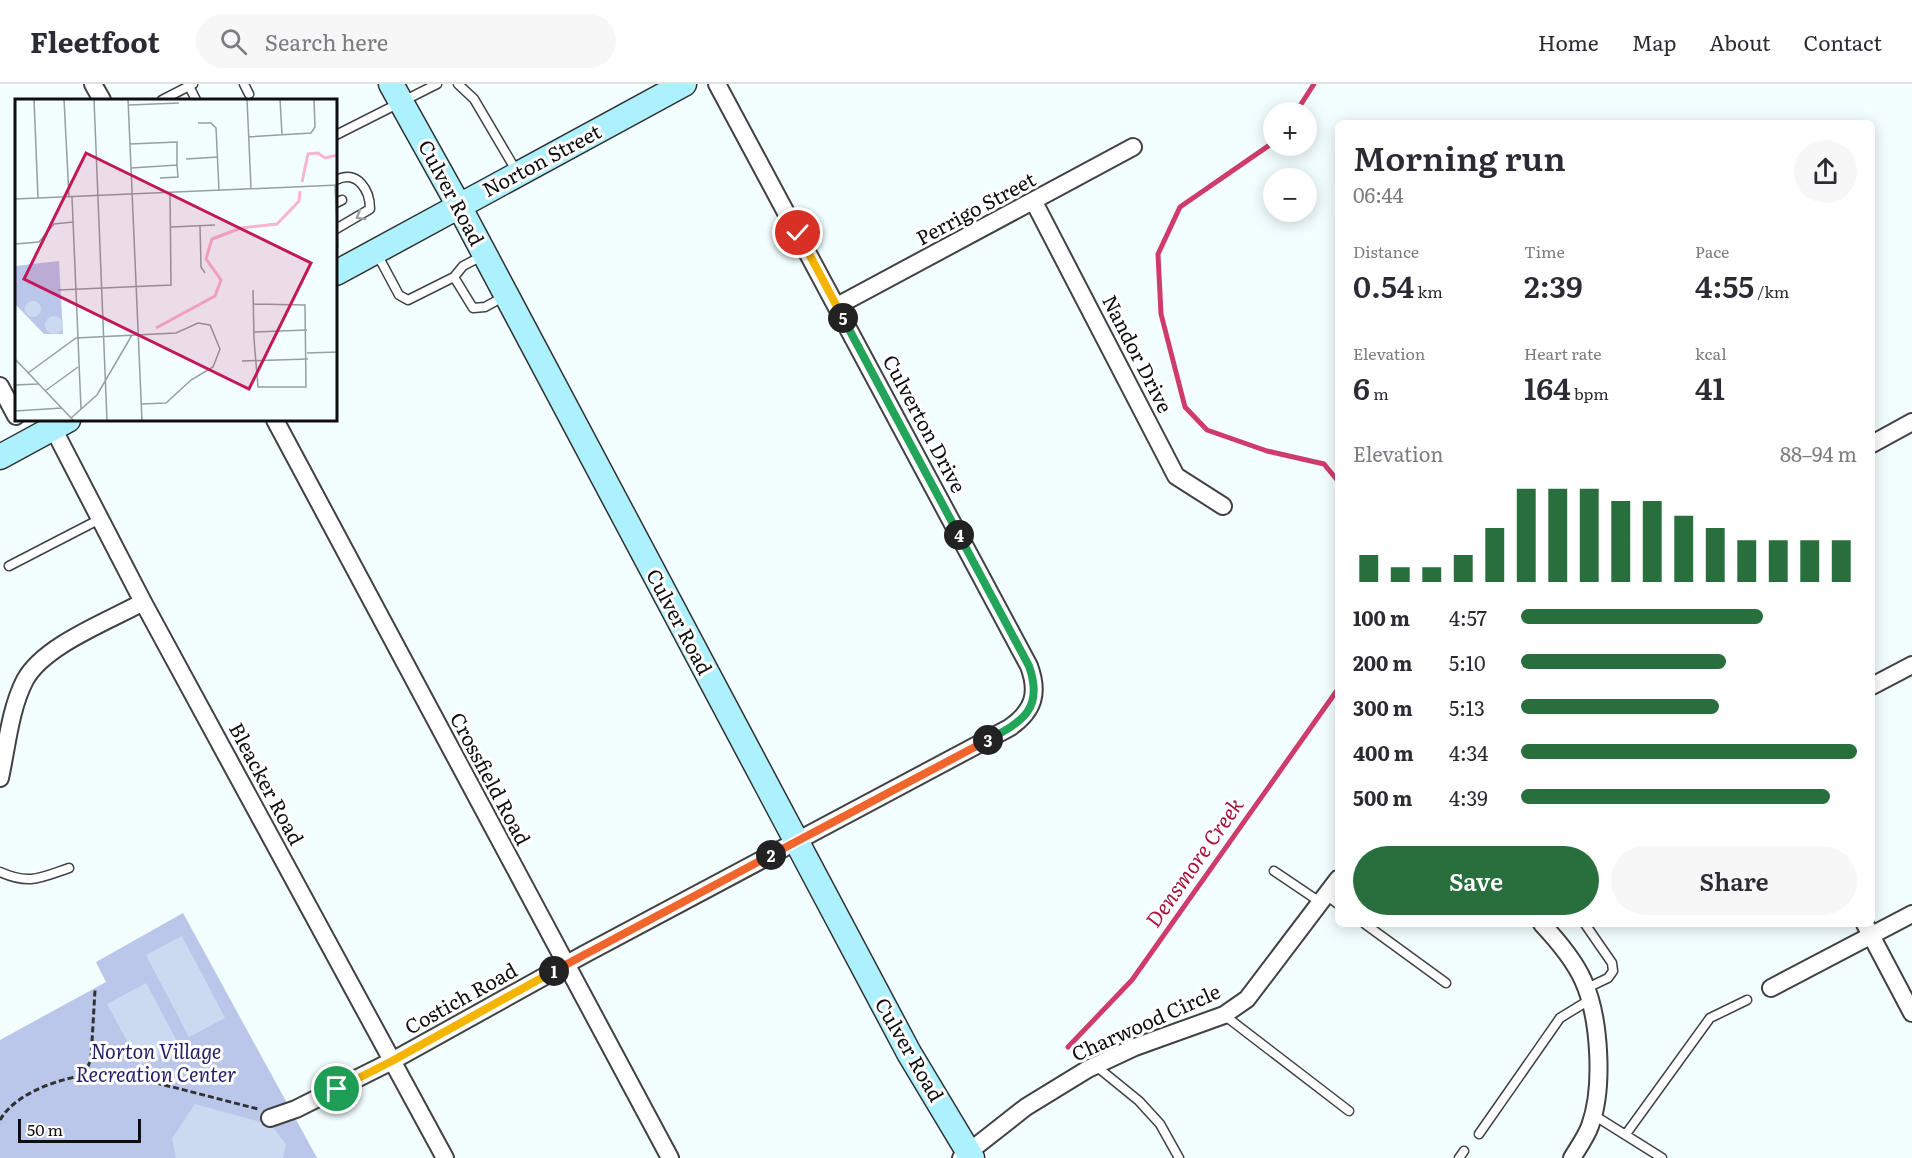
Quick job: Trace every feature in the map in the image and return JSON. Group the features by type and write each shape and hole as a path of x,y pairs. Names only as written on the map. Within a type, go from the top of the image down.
{"main road":[{"name":"Norton Street","path":"338,272 684,84"},
{"name":"Culver Road","path":"396,92 459,206 909,1053 967,1156"},
{"path":"0,457 25,430 61,424"}],"street":[{"path":"93,84 101,99"},
{"name":"Culverton Drive","path":"717,84 1029,666 1035,687 1035,696 1027,714 1010,728 796,842"},
{"name":"Perrigo Street","path":"837,306 1133,147"},
{"name":"Nandor Drive","path":"1034,202 1176,476 1223,506"},
{"path":"0,386 15,414"},
{"name":"Crossfield Road","path":"276,422 670,1158"},
{"path":"1875,442 1912,422"},
{"name":"Bleacker Road","path":"61,424 100,519 143,602 445,1158"},
{"path":"0,778 15,706 23,684 34,666 58,648 143,602"},
{"path":"1875,684 1912,665"},
{"name":"Costich Road","path":"266,1114 296,1109 392,1061 565,965 796,842"},
{"name":"Charwood Circle","path":"967,1156 1026,1107 1095,1066 1135,1047 1224,1016 1247,999 1328,900 1335,885"},
{"path":"1771,988 1868,930 1912,914"},
{"path":"1544,927 1570,959 1589,994 1598,1059 1597,1085 1590,1125 1572,1158"},
{"path":"1868,930 1912,1013"}],"lane":[{"path":"244,84 249,94"},
{"path":"338,134 396,92 437,84"},
{"path":"458,84 474,99 518,174"},
{"path":"164,99 191,85"},
{"path":"338,179 351,175 358,179 370,202 370,209 338,228"},
{"path":"375,252 403,299 408,300 454,277 463,266 484,255"},
{"path":"454,277 473,308 485,307 506,296"},
{"path":"9,566 100,519"},
{"path":"0,872 18,880 39,878 69,868"},
{"path":"1274,871 1328,900"},
{"path":"1369,927 1446,983"},
{"path":"1479,1134 1560,1018 1608,978 1613,971 1612,963 1587,927"},
{"path":"1626,1134 1710,1017 1747,1000"},
{"path":"1224,1016 1349,1111"},
{"path":"1095,1066 1154,1116 1179,1158"},
{"path":"1592,1114 1662,1158"}],"path":[{"path":"84,1076 92,1054 95,990"},
{"path":"0,1120 18,1098 33,1090 84,1076 114,1071 266,1114"}],"green space":[{"name":"Norton Village Recreation Center","path":"183,913 317,1158 0,1158 0,1040 106,982 96,962"}],"shaded area":[{"path":"182,936 225,1018 189,1037 146,955"},
{"path":"146,983 179,1045 140,1065 107,1004"},
{"path":"195,1104 271,1125 286,1144 283,1158 176,1158 172,1138"}],"waterway":[{"name":"Densmore Creek","path":"1302,102 1314,84"},
{"name":"Densmore Creek","path":"1263,150 1180,207 1158,254 1161,314 1185,407 1207,430 1267,451 1324,464 1335,477"},
{"name":"Densmore Creek","path":"1068,1047 1132,980 1335,693"}],"route":[{"path":"337,1089 1010,728 1027,714 1032,705 1035,687 1029,666 798,233"}]}
